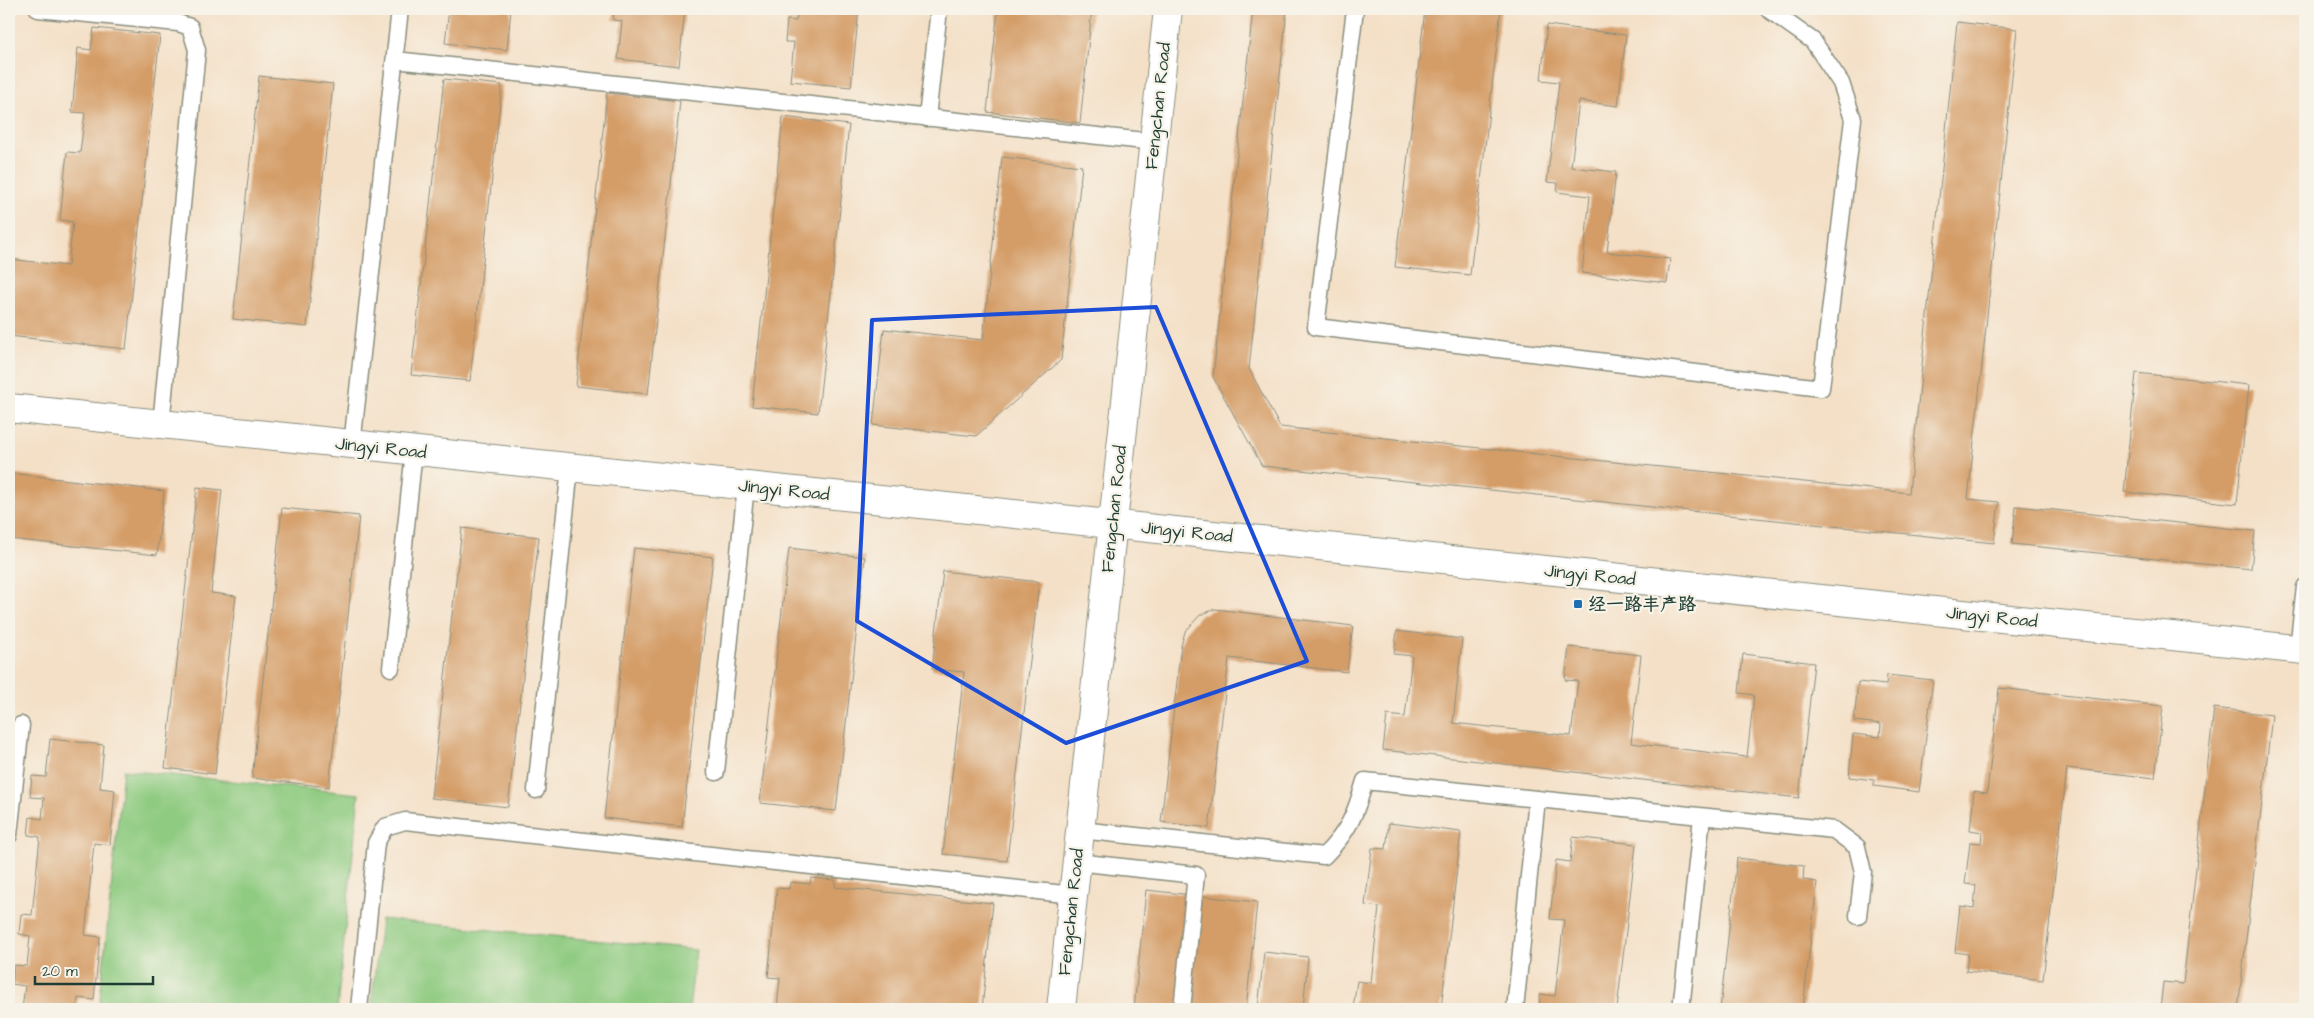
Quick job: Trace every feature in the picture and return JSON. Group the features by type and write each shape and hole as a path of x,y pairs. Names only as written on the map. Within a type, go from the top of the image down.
{"street":[{"name":"Fengchan Road","path":"1061,1009 1168,9"},
{"name":"Jingyi Road","path":"9,408 2302,649"}],"lane":[{"path":"38,9 178,23 190,27 197,50 162,424"},
{"path":"352,444 400,9"},
{"path":"927,118 939,9"},
{"path":"1355,9 1316,327 1821,388 1853,119 1842,83 1813,41 1768,9"},
{"path":"395,60 1154,142"},
{"path":"391,668 414,451"},
{"path":"536,790 570,468"},
{"path":"716,772 746,486"},
{"path":"2302,649 2305,587"},
{"path":"9,834 21,726"},
{"path":"1080,830 1324,856 1342,838 1356,813 1365,781 1834,830 1857,847 1863,872 1858,916"},
{"path":"1515,1009 1537,799"},
{"path":"1682,1009 1702,817"},
{"path":"359,1009 376,844 384,827 405,821 1073,895"},
{"path":"1076,862 1196,875 1182,1009"}],"highlighted area":[{"path":"1156,307 1307,661 1066,743 857,621 872,320"}],"green space":[{"path":"123,770 359,794 337,1009 99,1009"},
{"path":"381,919 696,950 689,1009 371,1009"}],"building":[{"path":"449,9 511,9 507,50 445,43"},
{"path":"614,9 685,9 679,66 618,59 622,21 613,20"},
{"path":"798,9 859,9 851,87 790,81 794,42 785,42 787,20 796,21"},
{"path":"998,9 1092,9 1080,123 987,112"},
{"path":"1253,9 1287,9 1249,369 1280,427 1909,493 1957,22 2017,29 1968,499 1999,502 1994,543 1262,466 1213,377"},
{"path":"1425,9 1501,9 1470,275 1395,267"},
{"path":"1547,25 1626,35 1618,106 1579,101 1571,167 1616,172 1607,252 1670,259 1667,283 1582,273 1590,196 1557,192 1558,183 1547,182 1559,82 1541,80"},
{"path":"94,28 160,35 126,349 9,336 9,259 68,266 73,222 60,220 67,152 80,153 85,113 72,112 78,48 91,50"},
{"path":"259,76 333,84 307,327 233,319"},
{"path":"444,79 502,85 470,381 411,375"},
{"path":"607,93 680,101 648,394 576,386"},
{"path":"783,117 849,125 818,413 752,406"},
{"path":"1002,157 1082,166 1061,360 976,436 873,425 884,329 983,340"},
{"path":"2136,373 2249,385 2237,504 2124,492"},
{"path":"9,473 164,491 157,555 9,539"},
{"path":"197,487 222,490 211,593 236,596 215,774 165,768"},
{"path":"2016,506 2255,531 2251,569 2012,544"},
{"path":"282,508 359,516 329,787 252,778"},
{"path":"462,528 539,537 508,807 431,798"},
{"path":"634,548 713,557 682,827 604,818"},
{"path":"789,548 865,557 836,811 760,803"},
{"path":"943,571 1039,582 1007,861 943,854 964,672 932,669"},
{"path":"1215,609 1353,626 1347,672 1229,658 1209,828 1161,822 1181,646 1185,632 1200,615"},
{"path":"1397,631 1462,639 1453,723 1571,736 1578,681 1565,680 1569,647 1641,655 1631,743 1747,757 1754,695 1739,693 1743,654 1814,663 1799,798 1383,750 1387,715 1405,717 1412,656 1394,654"},
{"path":"1887,675 1933,680 1919,792 1874,786 1874,780 1849,777 1853,734 1880,737 1881,724 1854,721 1858,682 1886,685"},
{"path":"1999,688 2163,706 2155,778 2067,768 2043,980 1966,971 1968,954 1955,952 1960,906 1974,908 1976,885 1965,884 1970,842 1981,843 1982,832 1970,830 1974,791 1987,793"},
{"path":"2214,708 2272,715 2238,1009 2160,1009 2163,982 2183,984"},
{"path":"50,739 104,745 100,788 115,790 110,845 94,843 85,935 100,937 94,1000 78,998 77,1009 22,1009 25,986 12,984 14,965 27,966 30,936 19,934 21,914 32,915 40,837 28,835 30,817 42,819 44,798 30,797 32,776 46,777"},
{"path":"1389,823 1461,832 1441,1009 1353,1009 1357,981 1371,983 1379,907 1365,905 1372,848 1386,849"},
{"path":"1573,837 1636,844 1617,1009 1539,1009 1540,994 1555,996 1564,920 1550,919 1556,860 1570,862"},
{"path":"1737,858 1804,866 1803,880 1817,882 1803,1009 1720,1009"},
{"path":"811,878 835,880 835,887 993,903 982,1009 777,1009 780,978 768,977 777,888 789,889 790,882 810,884"},
{"path":"1146,890 1257,902 1246,1009 1134,1009"},
{"path":"1264,952 1308,957 1303,1009 1258,1009"}],"place":[{"name":"经一路丰产路","path":"1578,604"}]}
